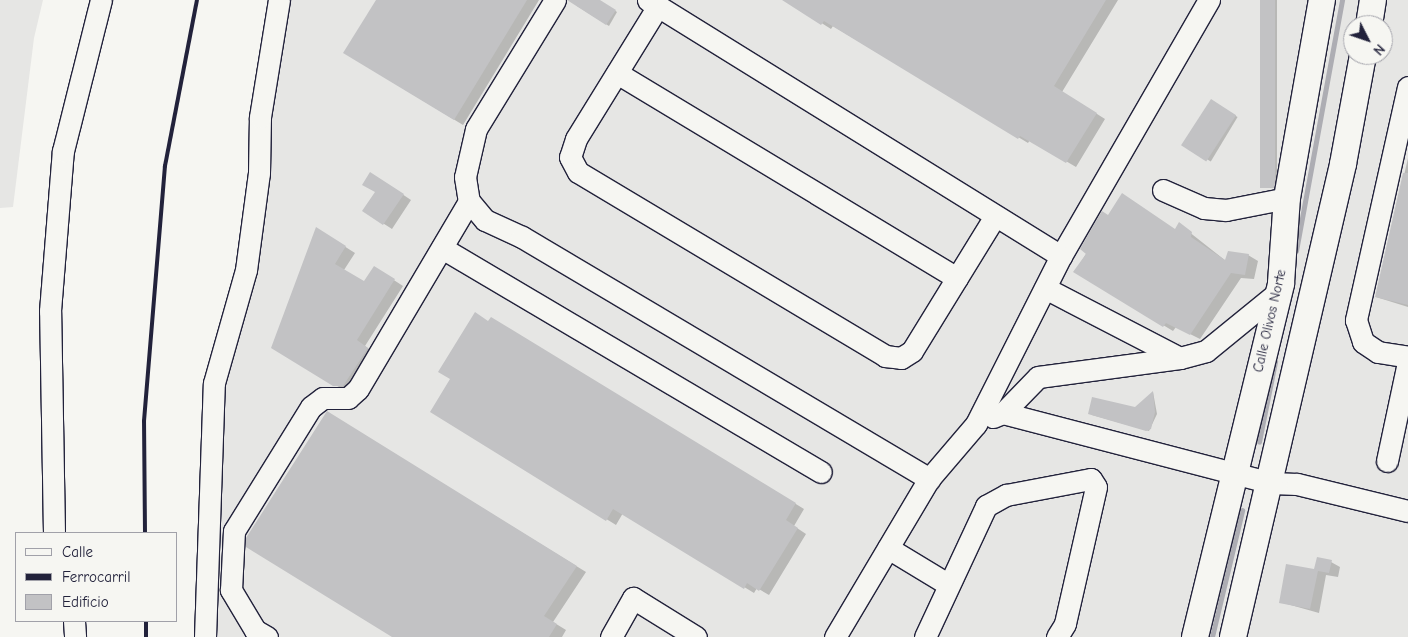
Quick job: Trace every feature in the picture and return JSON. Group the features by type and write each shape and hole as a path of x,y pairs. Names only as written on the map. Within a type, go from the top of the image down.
{"main road":[{"name":"Calle Olivos Norte","path":"1195,637 1236,472 1284,261 1287,198 1322,0"},
{"path":"1370,15 1373,0"},
{"path":"1233,637 1272,483 1345,155 1362,65"}],"street":[{"path":"54,532 50,311 63,151 101,0"},
{"path":"204,637 214,383 246,270 259,173 260,117 279,0"},
{"path":"555,0 476,129 465,177 469,201 485,220 522,237 929,479"},
{"path":"835,637 929,479 976,424 1061,256 1209,0"},
{"path":"995,216 912,352 901,358 885,356 578,172 570,157 576,139 617,73 653,3 1061,256"},
{"path":"617,73 957,278"},
{"path":"1408,87 1356,320 1363,342 1370,347 1378,352 1408,357"},
{"path":"1163,190 1204,208 1226,210 1287,198"},
{"path":"267,637 255,630 232,590 234,531 311,408 323,398 348,398 358,389 469,201"},
{"path":"442,248 821,472"},
{"path":"1045,288 1180,358"},
{"path":"976,424 1003,413 1038,377 1180,358 1206,351 1277,294"},
{"path":"1387,461 1408,362"},
{"path":"1003,413 1236,472 1272,483 1298,484 1408,511"},
{"path":"925,637 986,506 1006,495 1091,479 1096,487 1065,624 1057,637"},
{"path":"888,548 949,585"},
{"path":"611,637 633,598 696,637"},
{"path":"74,622 75,637"}],"shaded area":[{"path":"0,0 43,0 34,38 13,207 0,208"},
{"path":"284,0 1408,0 1408,637 213,637 224,398 273,31"}],"building":[{"path":"376,0 527,0 454,120 343,53"},
{"path":"567,0 600,0 616,10 606,25"},
{"path":"782,0 1106,0 1054,86 1097,113 1066,163 1020,136 1018,139 824,21 821,25"},
{"path":"1260,0 1275,0 1275,188 1260,188"},
{"path":"1211,99 1236,115 1206,161 1181,145"},
{"path":"370,172 404,194 383,225 362,211 375,192 362,185"},
{"path":"1403,173 1408,173 1408,305 1375,297"},
{"path":"1122,193 1175,229 1179,222 1192,232 1191,237 1225,260 1228,251 1249,254 1245,275 1231,273 1190,335 1166,323 1163,327 1073,272 1086,254 1080,249 1102,211 1108,215"},
{"path":"316,227 346,246 335,264 364,281 374,266 395,279 357,340 368,348 343,386 333,386 271,348"},
{"path":"475,312 488,321 491,317 796,503 786,520 798,528 759,591 747,583 744,589 613,509 606,521 430,412 450,379 438,372"},
{"path":"1153,391 1155,412 1151,429 1146,431 1088,414 1092,397 1135,407"},
{"path":"327,411 577,566 544,616 557,624 549,637 392,637 246,547 246,538"},
{"path":"1317,557 1332,560 1329,573 1318,571 1310,609 1279,603 1286,564 1314,569"}],"waterway":[{"path":"1296,251 1342,0"},
{"path":"1259,442 1275,362"},
{"path":"1212,637 1242,511"}],"railway":[{"path":"145,532 144,421 165,166 197,0"},
{"path":"146,622 146,637"}]}
